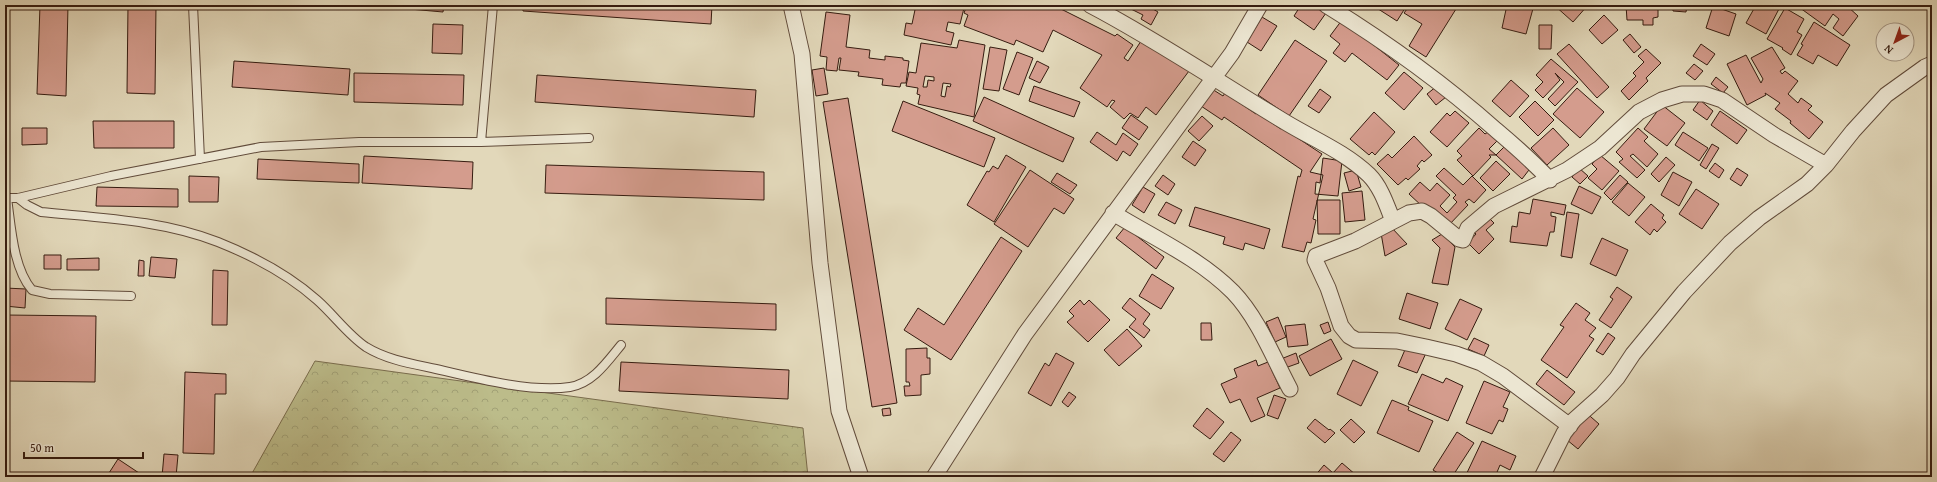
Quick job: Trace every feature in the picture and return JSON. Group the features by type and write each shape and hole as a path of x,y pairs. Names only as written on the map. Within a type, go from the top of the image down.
{"street":[{"path":"791,5 802,54 820,263 835,379 840,411 861,477"},
{"path":"1090,5 1214,77 1285,122 1356,164 1371,177 1382,195 1393,221"},
{"path":"934,477 1025,334 1232,53 1260,5"},
{"path":"1326,5 1401,54 1449,89 1535,163 1550,180"},
{"path":"1542,477 1564,433 1617,378 1633,354 1684,292 1730,243 1759,218 1807,184 1826,165 1886,95 1925,67 1932,64"},
{"path":"1570,426 1509,380 1481,363 1456,354 1397,341 1356,340 1349,336 1341,326 1316,258 1320,254 1355,241 1409,213 1422,211 1431,216 1461,240 1471,224 1494,206 1550,180 1600,148 1639,112 1662,100 1682,94 1704,94 1722,100 1774,135 1826,165"},
{"path":"1113,213 1190,258 1210,272 1233,292 1252,317 1290,389"}],"lane":[{"path":"194,5 200,159"},
{"path":"481,142 492,5"},
{"path":"131,296 50,294 32,290 22,275 13,241 6,198 18,198 111,176 269,147 359,142 481,142 589,138"},
{"path":"18,198 27,205 41,212 176,228 218,242 257,259 298,285 317,300 365,346 397,360 512,384 571,387 595,376 621,345"}],"green space":[{"path":"315,361 803,428 808,477 250,477"}],"building":[{"path":"40,5 68,5 66,96 37,94"},
{"path":"128,5 156,5 155,94 127,93"},
{"path":"365,5 444,5 443,12"},
{"path":"523,5 712,5 711,24 523,11"},
{"path":"916,5 949,5 964,8 960,24 948,22 946,31 954,33 951,45 904,35 906,23 912,24"},
{"path":"967,5 1053,5 1115,36 1117,34 1133,45 1124,58 1128,61 1143,38 1192,67 1156,115 1146,107 1138,118 1130,113 1124,119 1110,107 1115,101 1112,100 1107,107 1080,88 1102,55 1053,30 1043,52 1016,40 1014,45 964,26 968,15 964,13"},
{"path":"1133,5 1149,5 1148,6 1158,12 1151,25 1141,19 1143,15 1131,9"},
{"path":"1301,5 1316,5 1326,13 1314,30 1294,16"},
{"path":"1372,5 1407,5 1397,21"},
{"path":"1410,5 1450,5 1456,9 1426,57 1409,46 1422,24 1404,13"},
{"path":"1507,5 1534,5 1526,34 1502,28"},
{"path":"1554,5 1588,5 1573,22"},
{"path":"1626,5 1658,5 1658,17 1653,18 1653,25 1643,25 1643,20 1627,20"},
{"path":"1673,5 1687,5 1686,12 1673,11"},
{"path":"1756,5 1781,5 1766,34 1746,23"},
{"path":"1796,5 1846,5 1858,16 1843,36 1833,28 1839,19 1833,14 1825,26"},
{"path":"1713,6 1736,14 1729,36 1706,28"},
{"path":"1785,8 1804,19 1797,32 1802,35 1791,55 1782,49 1783,48 1767,39"},
{"path":"826,12 850,15 846,47 870,50 869,58 885,60 885,56 903,58 903,60 909,61 906,83 901,83 900,87 882,85 883,79 858,76 859,72 839,70 841,58 839,58 837,71 826,70 827,57 820,56"},
{"path":"1604,15 1618,30 1602,44 1589,30"},
{"path":"1262,17 1277,26 1261,51 1247,42"},
{"path":"1342,20 1399,65 1387,80 1352,53 1345,62 1333,53 1340,44 1330,36"},
{"path":"1814,22 1850,45 1837,66 1818,55 1813,64 1797,55 1803,45 1801,44"},
{"path":"433,24 463,25 462,54 432,53"},
{"path":"1539,25 1552,25 1551,49 1539,49"},
{"path":"1630,34 1641,47 1634,53 1623,40"},
{"path":"959,40 985,45 974,117 918,104 920,95 917,94 918,88 906,86 909,72 916,73 921,43 957,48","holes":["925,76 934,77 934,81 928,80 927,87 923,87","943,83 951,84 950,87 947,86 945,97 941,96"]},
{"path":"1295,40 1327,61 1289,116 1258,95"},
{"path":"1569,44 1609,87 1597,98 1557,54"},
{"path":"1701,44 1715,54 1707,65 1693,56"},
{"path":"990,47 1007,50 999,91 983,89"},
{"path":"1772,47 1785,68 1780,71 1782,74 1785,71 1798,81 1788,94 1798,103 1801,98 1812,106 1808,110 1823,122 1809,139 1790,123 1791,121 1775,109 1780,103 1765,93 1766,95 1747,105 1727,64 1746,55 1761,83 1763,79 1751,58"},
{"path":"1646,49 1661,63 1646,78 1648,81 1629,100 1621,91 1636,76 1633,73 1644,62 1638,56"},
{"path":"1017,52 1033,58 1019,95 1003,89"},
{"path":"1551,59 1578,82 1555,106 1548,99 1564,82 1555,73 1560,80 1543,98 1535,90 1543,82 1536,75"},
{"path":"234,61 350,69 348,95 232,87"},
{"path":"1037,61 1049,67 1040,83 1029,78"},
{"path":"1694,64 1703,71 1695,80 1686,73"},
{"path":"824,68 828,94 816,96 812,70"},
{"path":"1404,72 1423,88 1404,110 1385,93"},
{"path":"354,73 464,75 463,105 354,102"},
{"path":"537,75 756,90 754,117 535,102"},
{"path":"1716,77 1728,87 1723,93 1711,84"},
{"path":"1511,80 1529,96 1510,117 1492,101"},
{"path":"1034,86 1080,102 1074,117 1029,101"},
{"path":"1437,86 1446,97 1436,105 1427,94"},
{"path":"1577,88 1604,112 1580,138 1553,114"},
{"path":"1212,89 1223,96 1225,93 1256,114 1261,107 1269,121 1281,129 1285,123 1290,133 1322,154 1310,172 1323,175 1313,219 1316,220 1311,243 1307,242 1304,252 1282,247 1298,176 1300,177 1302,170 1224,117 1222,120 1201,106"},
{"path":"1320,89 1331,97 1319,113 1308,106"},
{"path":"984,97 1074,138 1063,162 973,121"},
{"path":"848,98 897,403 872,407 823,102"},
{"path":"1700,100 1713,111 1707,120 1693,110"},
{"path":"903,101 995,138 984,167 892,131"},
{"path":"1535,101 1554,120 1538,136 1519,117"},
{"path":"1662,105 1685,123 1667,146 1644,129"},
{"path":"1455,111 1469,123 1447,147 1430,132 1447,113 1450,116"},
{"path":"1720,111 1747,130 1737,144 1711,125"},
{"path":"1374,112 1395,132 1375,155 1372,152 1369,155 1350,139"},
{"path":"1131,115 1148,127 1139,140 1122,128"},
{"path":"1202,116 1213,126 1199,141 1188,131"},
{"path":"93,121 174,121 174,148 94,148"},
{"path":"22,128 47,128 47,144 22,145"},
{"path":"1479,128 1485,134 1488,132 1497,141 1489,149 1496,155 1489,155 1491,157 1473,176 1457,160 1462,156 1457,151"},
{"path":"1553,128 1569,145 1547,165 1531,148"},
{"path":"1638,128 1648,137 1644,141 1658,154 1647,167 1633,154 1630,156 1645,170 1637,178 1619,162 1623,159 1616,152"},
{"path":"1097,132 1116,145 1123,133 1138,144 1130,156 1123,151 1117,161 1090,142"},
{"path":"1683,132 1708,148 1699,161 1675,145"},
{"path":"1414,136 1432,155 1424,162 1422,160 1417,166 1420,169 1408,180 1406,178 1398,185 1377,164 1388,154 1392,158"},
{"path":"1193,141 1206,150 1195,166 1182,157"},
{"path":"1712,144 1719,148 1706,169 1700,165"},
{"path":"1506,145 1532,166 1522,179 1496,155"},
{"path":"1006,155 1026,167 994,222 967,205 987,171 989,172 993,166 998,169"},
{"path":"1600,155 1619,171 1602,190 1588,178 1597,169 1592,164"},
{"path":"364,156 473,162 472,189 362,183"},
{"path":"1666,157 1675,165 1659,182 1651,174"},
{"path":"1323,158 1342,161 1338,196 1315,194 1316,182 1320,183"},
{"path":"258,159 359,164 359,183 257,179"},
{"path":"1496,161 1510,174 1493,191 1480,178"},
{"path":"1715,163 1724,170 1719,178 1709,171"},
{"path":"546,165 764,172 764,200 545,193"},
{"path":"1444,168 1463,185 1472,176 1486,190 1474,203 1469,199 1465,202 1468,205 1448,226 1425,204 1423,207 1409,194 1420,182 1430,191 1437,183 1450,195 1440,206 1447,213 1457,202 1453,198 1456,195 1436,176"},
{"path":"1579,168 1588,176 1580,184 1572,177"},
{"path":"1737,168 1748,175 1741,186 1730,179"},
{"path":"1030,170 1074,199 1064,214 1054,208 1028,247 994,224"},
{"path":"1356,170 1361,187 1349,191 1344,173"},
{"path":"1673,172 1692,182 1679,206 1661,195"},
{"path":"1057,173 1077,185 1070,194 1051,182"},
{"path":"1163,175 1175,184 1168,195 1155,186"},
{"path":"1620,175 1628,182 1611,200 1604,193"},
{"path":"189,176 219,177 218,202 189,202"},
{"path":"1628,183 1645,197 1629,216 1612,202"},
{"path":"1579,186 1601,197 1592,214 1571,204"},
{"path":"97,187 178,189 178,207 96,206"},
{"path":"1143,187 1155,194 1144,213 1132,205"},
{"path":"1696,189 1719,204 1702,229 1679,214"},
{"path":"1362,191 1365,220 1345,222 1342,193"},
{"path":"1533,199 1566,205 1564,215 1551,212 1551,216 1556,217 1554,232 1550,232 1547,246 1510,242 1512,226 1517,227 1519,212 1530,214"},
{"path":"1317,200 1340,200 1340,234 1318,234"},
{"path":"1166,202 1182,210 1175,224 1158,215"},
{"path":"1651,204 1664,215 1662,218 1666,222 1657,232 1654,229 1650,235 1635,222"},
{"path":"1195,207 1270,229 1264,249 1245,243 1243,250 1223,244 1225,237 1189,226"},
{"path":"1567,212 1579,214 1572,258 1561,256"},
{"path":"1489,218 1494,223 1486,230 1494,239 1479,254 1468,243 1476,234 1474,232"},
{"path":"1125,227 1164,257 1156,269 1116,238"},
{"path":"1391,227 1407,244 1385,256 1381,233"},
{"path":"1442,234 1455,247 1448,285 1432,283 1440,248 1432,240"},
{"path":"1001,237 1022,251 951,360 904,330 918,308 944,325"},
{"path":"1602,238 1628,250 1616,276 1590,264"},
{"path":"44,255 61,255 61,269 44,269"},
{"path":"151,257 177,259 175,278 149,276"},
{"path":"99,258 99,270 67,270 67,259"},
{"path":"139,260 144,261 144,276 138,276"},
{"path":"213,270 228,271 227,325 212,325"},
{"path":"1152,274 1174,288 1161,309 1139,296"},
{"path":"1617,287 1632,297 1611,328 1599,320 1613,299 1610,297"},
{"path":"5,288 26,289 25,308 5,306"},
{"path":"1407,293 1438,303 1430,329 1399,319"},
{"path":"606,298 776,304 776,330 606,324"},
{"path":"1130,298 1150,314 1143,324 1150,330 1144,338 1129,327 1136,319 1122,308"},
{"path":"1460,299 1482,309 1467,340 1445,329"},
{"path":"1080,300 1084,305 1089,300 1110,320 1088,342 1067,322 1074,316 1069,311"},
{"path":"1576,303 1590,313 1585,320 1596,328 1589,336 1594,339 1567,378 1541,360 1564,327 1560,325"},
{"path":"5,315 96,316 95,382 5,381"},
{"path":"1278,317 1286,337 1275,342 1266,322"},
{"path":"1328,322 1331,331 1324,334 1320,325"},
{"path":"1201,323 1211,323 1212,340 1201,340"},
{"path":"1305,324 1308,345 1288,347 1285,326"},
{"path":"1127,329 1142,346 1119,366 1104,350"},
{"path":"1608,333 1615,338 1603,355 1596,351"},
{"path":"1474,338 1489,345 1484,356 1468,349"},
{"path":"1331,339 1342,359 1310,376 1299,356"},
{"path":"1407,345 1426,353 1417,373 1398,366"},
{"path":"927,348 927,358 930,358 930,374 921,375 921,395 905,396 904,386 910,386 909,382 906,382 906,349"},
{"path":"1056,353 1074,363 1051,406 1028,393 1045,363 1049,366"},
{"path":"1296,353 1299,363 1285,368 1281,359"},
{"path":"1256,360 1258,366 1268,362 1280,388 1257,398 1265,416 1251,422 1240,399 1230,403 1221,384 1237,377 1234,369"},
{"path":"1353,360 1378,372 1361,406 1337,394"},
{"path":"621,362 789,370 788,399 619,391"},
{"path":"1547,370 1575,392 1564,405 1536,384"},
{"path":"185,372 226,374 226,394 215,394 214,454 183,453"},
{"path":"1422,374 1443,383 1446,378 1463,386 1448,421 1408,404"},
{"path":"1484,381 1510,392 1503,407 1508,409 1503,422 1499,420 1492,434 1466,423"},
{"path":"1069,392 1076,397 1068,407 1062,402"},
{"path":"1274,395 1286,399 1278,419 1267,415"},
{"path":"1392,400 1409,407 1408,410 1433,421 1419,452 1377,433"},
{"path":"890,408 891,415 883,416 882,409"},
{"path":"1207,408 1224,422 1210,439 1193,426"},
{"path":"1583,410 1599,424 1578,449 1561,435"},
{"path":"1315,419 1335,433 1325,443 1307,428"},
{"path":"1351,419 1365,432 1354,443 1340,430"},
{"path":"1231,432 1241,440 1224,462 1213,454"},
{"path":"1457,432 1474,443 1452,477 1444,477 1433,470"},
{"path":"1482,441 1516,456 1510,470 1500,465 1495,477 1465,477"},
{"path":"164,454 178,455 176,477 162,477"},
{"path":"118,459 145,477 116,477 109,473"},
{"path":"1342,463 1356,475 1354,477 1314,477 1324,465 1333,473"}]}
